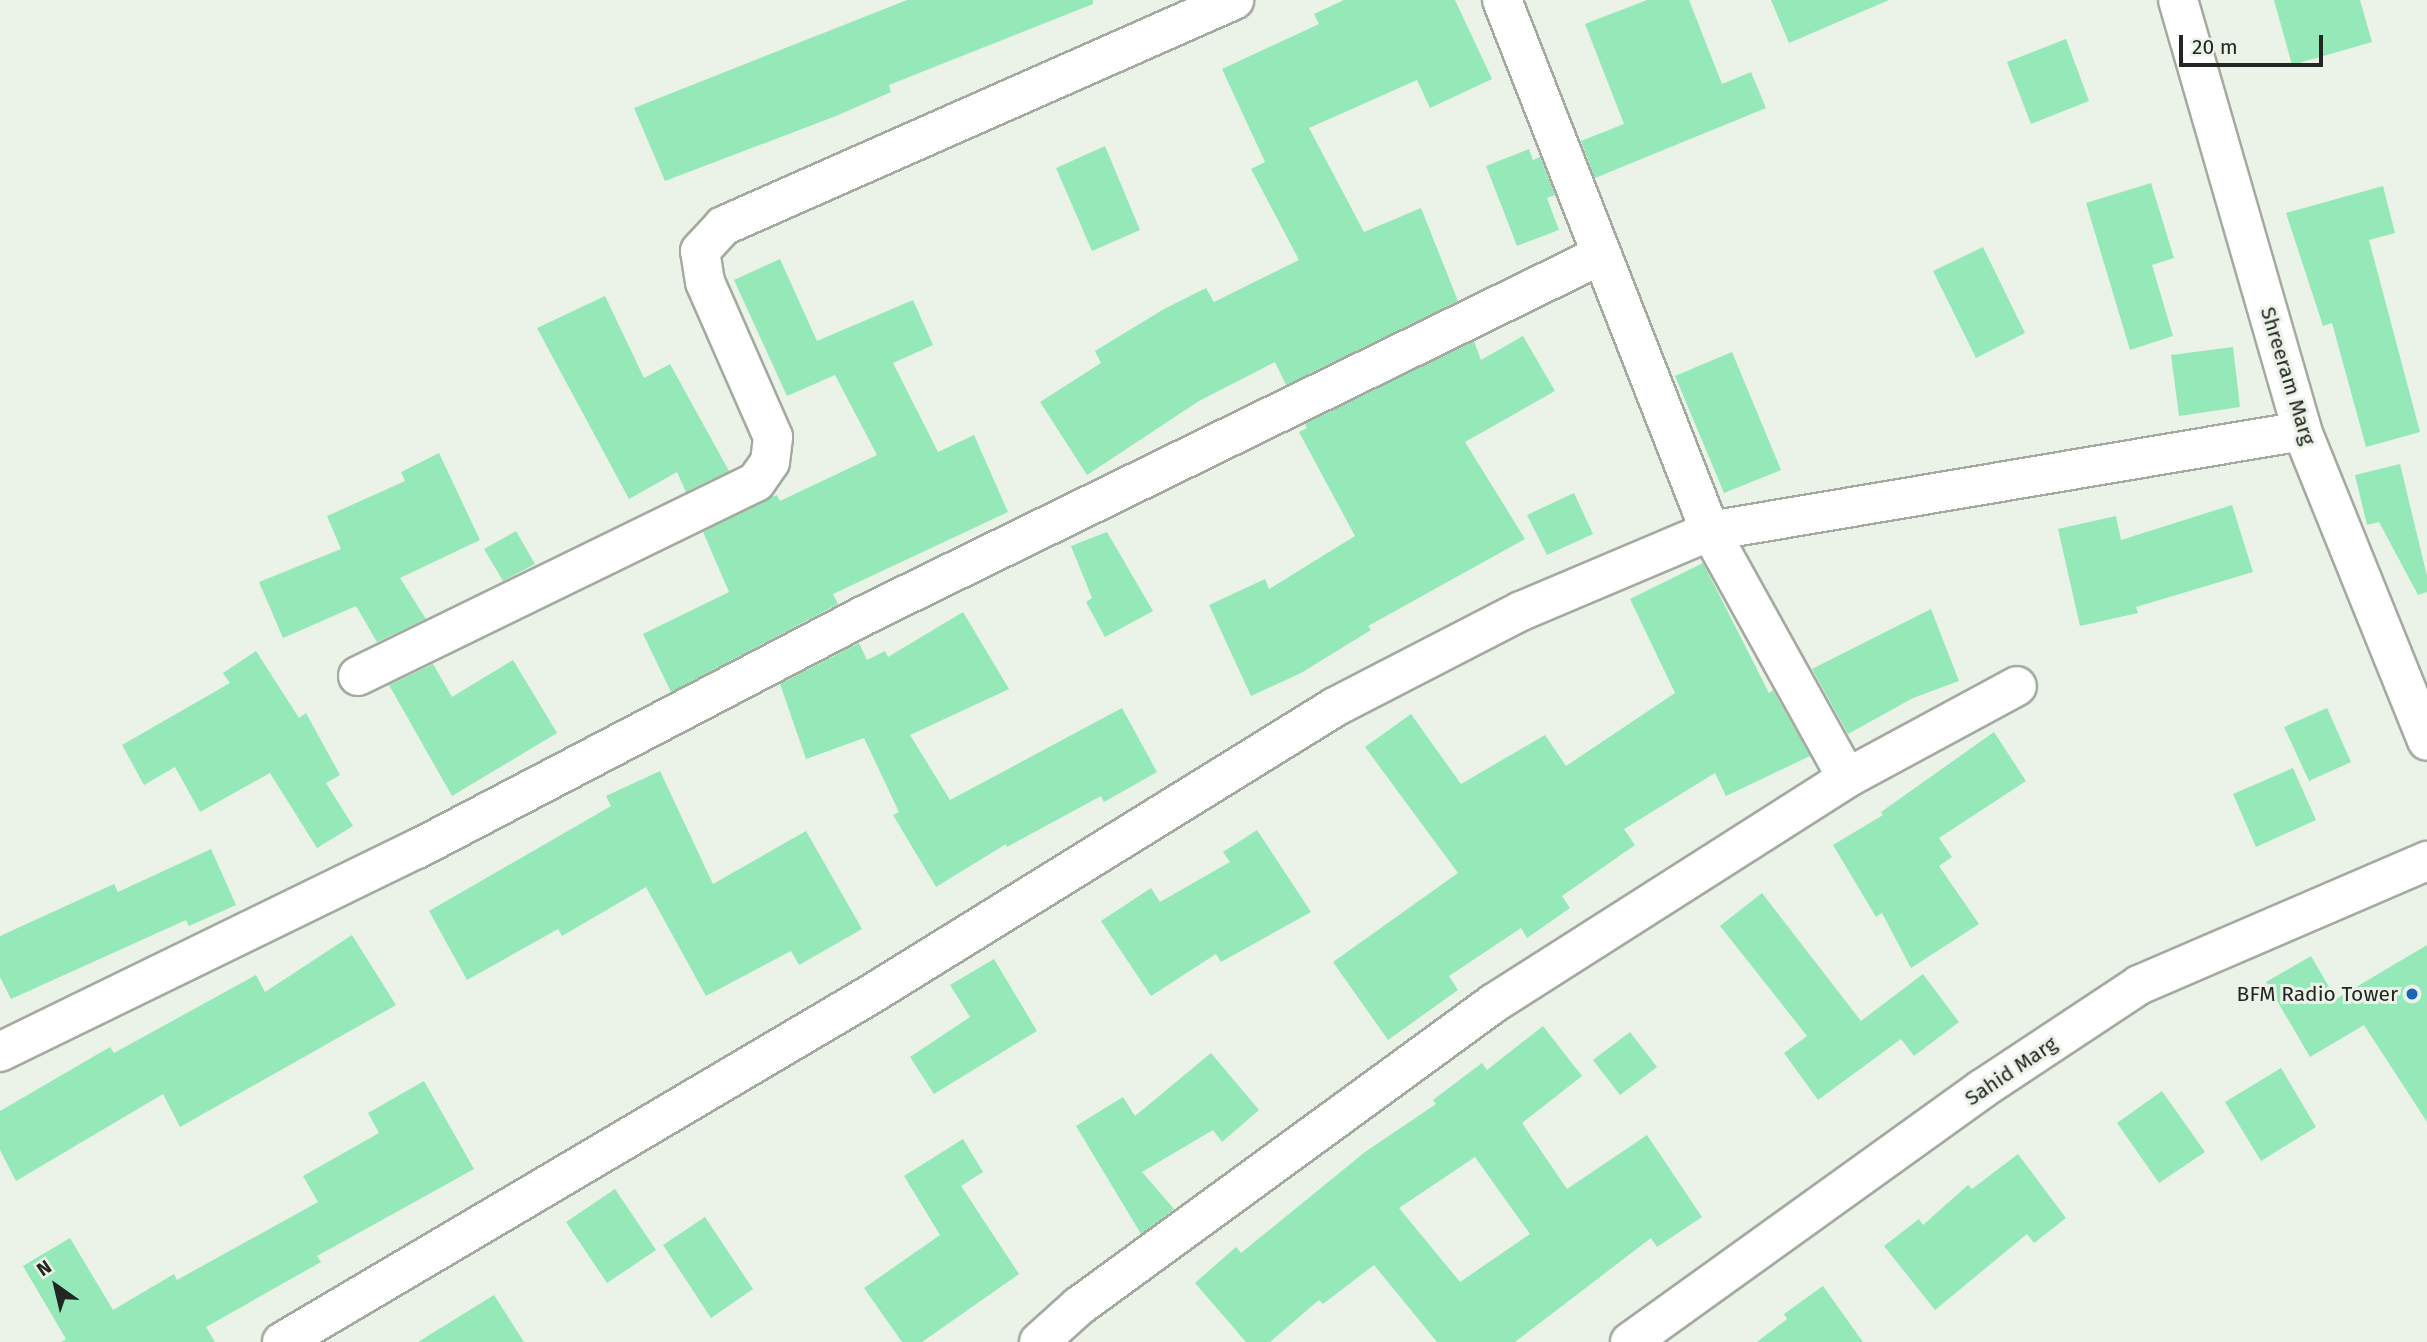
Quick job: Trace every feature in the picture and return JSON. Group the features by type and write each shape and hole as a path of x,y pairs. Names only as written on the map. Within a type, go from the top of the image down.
{"street":[{"path":"358,676 756,482 770,462 774,437 705,282 700,251 723,226 1234,0"},
{"path":"1502,0 1600,256 1710,531 1847,778"},
{"name":"Shreeram Marg","path":"2178,0 2302,431 2427,741"},
{"path":"0,1052 417,849 863,615 1600,256"},
{"path":"282,1342 873,993 1335,706 1521,611 1710,531 2302,431"},
{"path":"1039,1342 1079,1306 1494,1003 1847,778 2017,686"},
{"name":"Sahid Marg","path":"1630,1342 1982,1089 2138,985 2427,861"}],"building":[{"path":"907,0 1093,0 1093,4 889,85 891,92 836,116 665,181 634,108"},
{"path":"1344,0 1455,0 1492,79 1430,108 1417,80 1309,128 1364,232 1421,208 1458,301 1286,385 1275,362 1199,401 1087,475 1040,402 1101,363 1095,351 1164,309 1206,288 1214,302 1299,260 1251,169 1265,162 1222,69 1319,24 1314,14"},
{"path":"1647,0 1689,0 1722,84 1751,72 1766,108 1595,178 1581,141 1624,124 1585,24"},
{"path":"1771,0 1889,0 1789,43"},
{"path":"2274,0 2360,0 2372,42 2292,65"},
{"path":"2066,39 2089,101 2031,124 2007,62"},
{"path":"1105,146 1140,230 1092,251 1056,168"},
{"path":"1529,149 1533,160 1540,157 1555,195 1547,198 1559,230 1517,246 1486,166"},
{"path":"2151,183 2174,258 2152,265 2173,336 2130,350 2086,203"},
{"path":"2383,186 2395,233 2369,240 2420,432 2366,447 2332,323 2323,326 2286,213"},
{"path":"1983,247 2025,333 1976,358 1933,271"},
{"path":"780,259 817,341 913,300 933,345 893,363 938,452 974,435 1008,512 833,594 838,604 671,692 643,634 729,592 703,532 771,497 777,495 780,501 877,455 835,375 787,396 734,280"},
{"path":"605,296 644,378 670,364 729,471 686,492 677,472 629,499 537,328"},
{"path":"1523,336 1555,391 1465,442 1525,539 1368,626 1371,630 1301,673 1251,696 1209,605 1265,579 1269,589 1355,536 1299,432 1307,428 1305,424 1474,341 1481,360"},
{"path":"2233,347 2240,407 2179,416 2171,355"},
{"path":"1732,352 1781,470 1724,493 1675,376"},
{"path":"439,453 480,540 400,578 426,619 377,642 356,606 283,638 259,582 341,549 327,516 405,481 401,472"},
{"path":"2400,464 2427,576 2427,592 2418,595 2379,522 2367,525 2355,475"},
{"path":"1574,493 1593,534 1547,555 1527,515"},
{"path":"2232,505 2253,572 2136,607 2138,613 2080,626 2058,529 2116,516 2121,540"},
{"path":"516,531 535,564 503,581 484,549"},
{"path":"1107,532 1153,611 1105,637 1086,602 1092,598 1071,546"},
{"path":"1703,563 1769,693 1773,690 1810,756 1726,796 1715,773 1624,829 1635,845 1562,896 1570,908 1527,938 1521,928 1449,976 1458,990 1388,1040 1333,962 1458,873 1365,747 1411,714 1461,784 1545,735 1566,766 1675,693 1630,599"},
{"path":"1931,609 1959,681 1913,698 1848,734 1812,669"},
{"path":"963,612 1009,689 910,735 950,800 1122,708 1157,772 1104,802 1101,796 1007,847 1006,844 936,887 893,815 899,812 864,738 806,759 780,684 859,643 867,660 885,651 888,657"},
{"path":"256,651 299,718 306,713 340,775 326,783 353,826 317,848 270,773 200,812 175,767 144,785 122,745 230,683 223,673"},
{"path":"513,660 557,733 452,796 389,685 433,664 452,697"},
{"path":"2327,708 2351,762 2309,781 2284,727"},
{"path":"1994,732 2026,781 1939,838 1952,857 1939,866 1979,924 1911,968 1882,913 1876,917 1833,845 1883,815 1881,812"},
{"path":"2293,768 2316,820 2256,847 2233,794"},
{"path":"660,771 713,884 806,831 862,929 799,965 791,951 706,996 646,887 562,936 558,929 467,980 429,911 611,806 606,796"},
{"path":"1257,830 1311,912 1221,962 1216,954 1151,996 1101,921 1151,888 1160,902 1230,862 1223,852"},
{"path":"211,849 236,905 189,926 186,920 11,999 0,977 0,936 114,884 118,892"},
{"path":"1762,893 1861,1021 1923,974 1959,1022 1914,1056 1901,1039 1818,1100 1784,1053 1807,1036 1720,926"},
{"path":"352,935 396,1005 180,1127 163,1094 16,1181 0,1150 0,1111 110,1047 114,1053 256,975 265,992"},
{"path":"2427,945 2427,1122 2364,1025 2310,1057 2266,982 2311,956 2336,999"},
{"path":"994,959 1037,1031 934,1094 910,1057 970,1017 950,985"},
{"path":"1543,1026 1582,1076 1522,1123 1567,1189 1647,1135 1702,1217 1657,1247 1651,1238 1515,1342 1437,1342 1374,1265 1323,1304 1319,1300 1270,1342 1246,1342 1195,1283 1236,1247 1241,1253 1365,1152 1436,1104 1433,1100 1482,1063 1487,1070","holes":["1475,1157 1530,1234 1460,1282 1399,1208"]},
{"path":"1630,1032 1657,1067 1620,1095 1593,1060"},
{"path":"1211,1053 1259,1110 1222,1142 1213,1130 1142,1172 1174,1209 1141,1234 1076,1126 1123,1097 1135,1116"},
{"path":"2281,1068 2316,1127 2261,1161 2225,1102"},
{"path":"424,1081 474,1169 317,1256 321,1262 206,1327 215,1342 61,1342 66,1339 23,1266 70,1238 113,1310 174,1274 177,1280 318,1202 303,1176 379,1133 368,1113"},
{"path":"2162,1091 2205,1152 2159,1183 2117,1123"},
{"path":"963,1139 983,1172 961,1186 1019,1274 922,1342 902,1342 864,1288 940,1235 904,1176"},
{"path":"2018,1154 2066,1218 2034,1243 2027,1234 1935,1310 1884,1246 1919,1219 1923,1225 1968,1185 1972,1189"},
{"path":"615,1189 656,1250 607,1283 566,1222"},
{"path":"705,1217 753,1289 711,1318 663,1245"},
{"path":"1823,1286 1863,1342 1757,1342 1787,1319 1784,1314"},
{"path":"494,1295 524,1342 418,1342"}],"place":[{"name":"BFM Radio Tower","path":"2412,994"}]}
